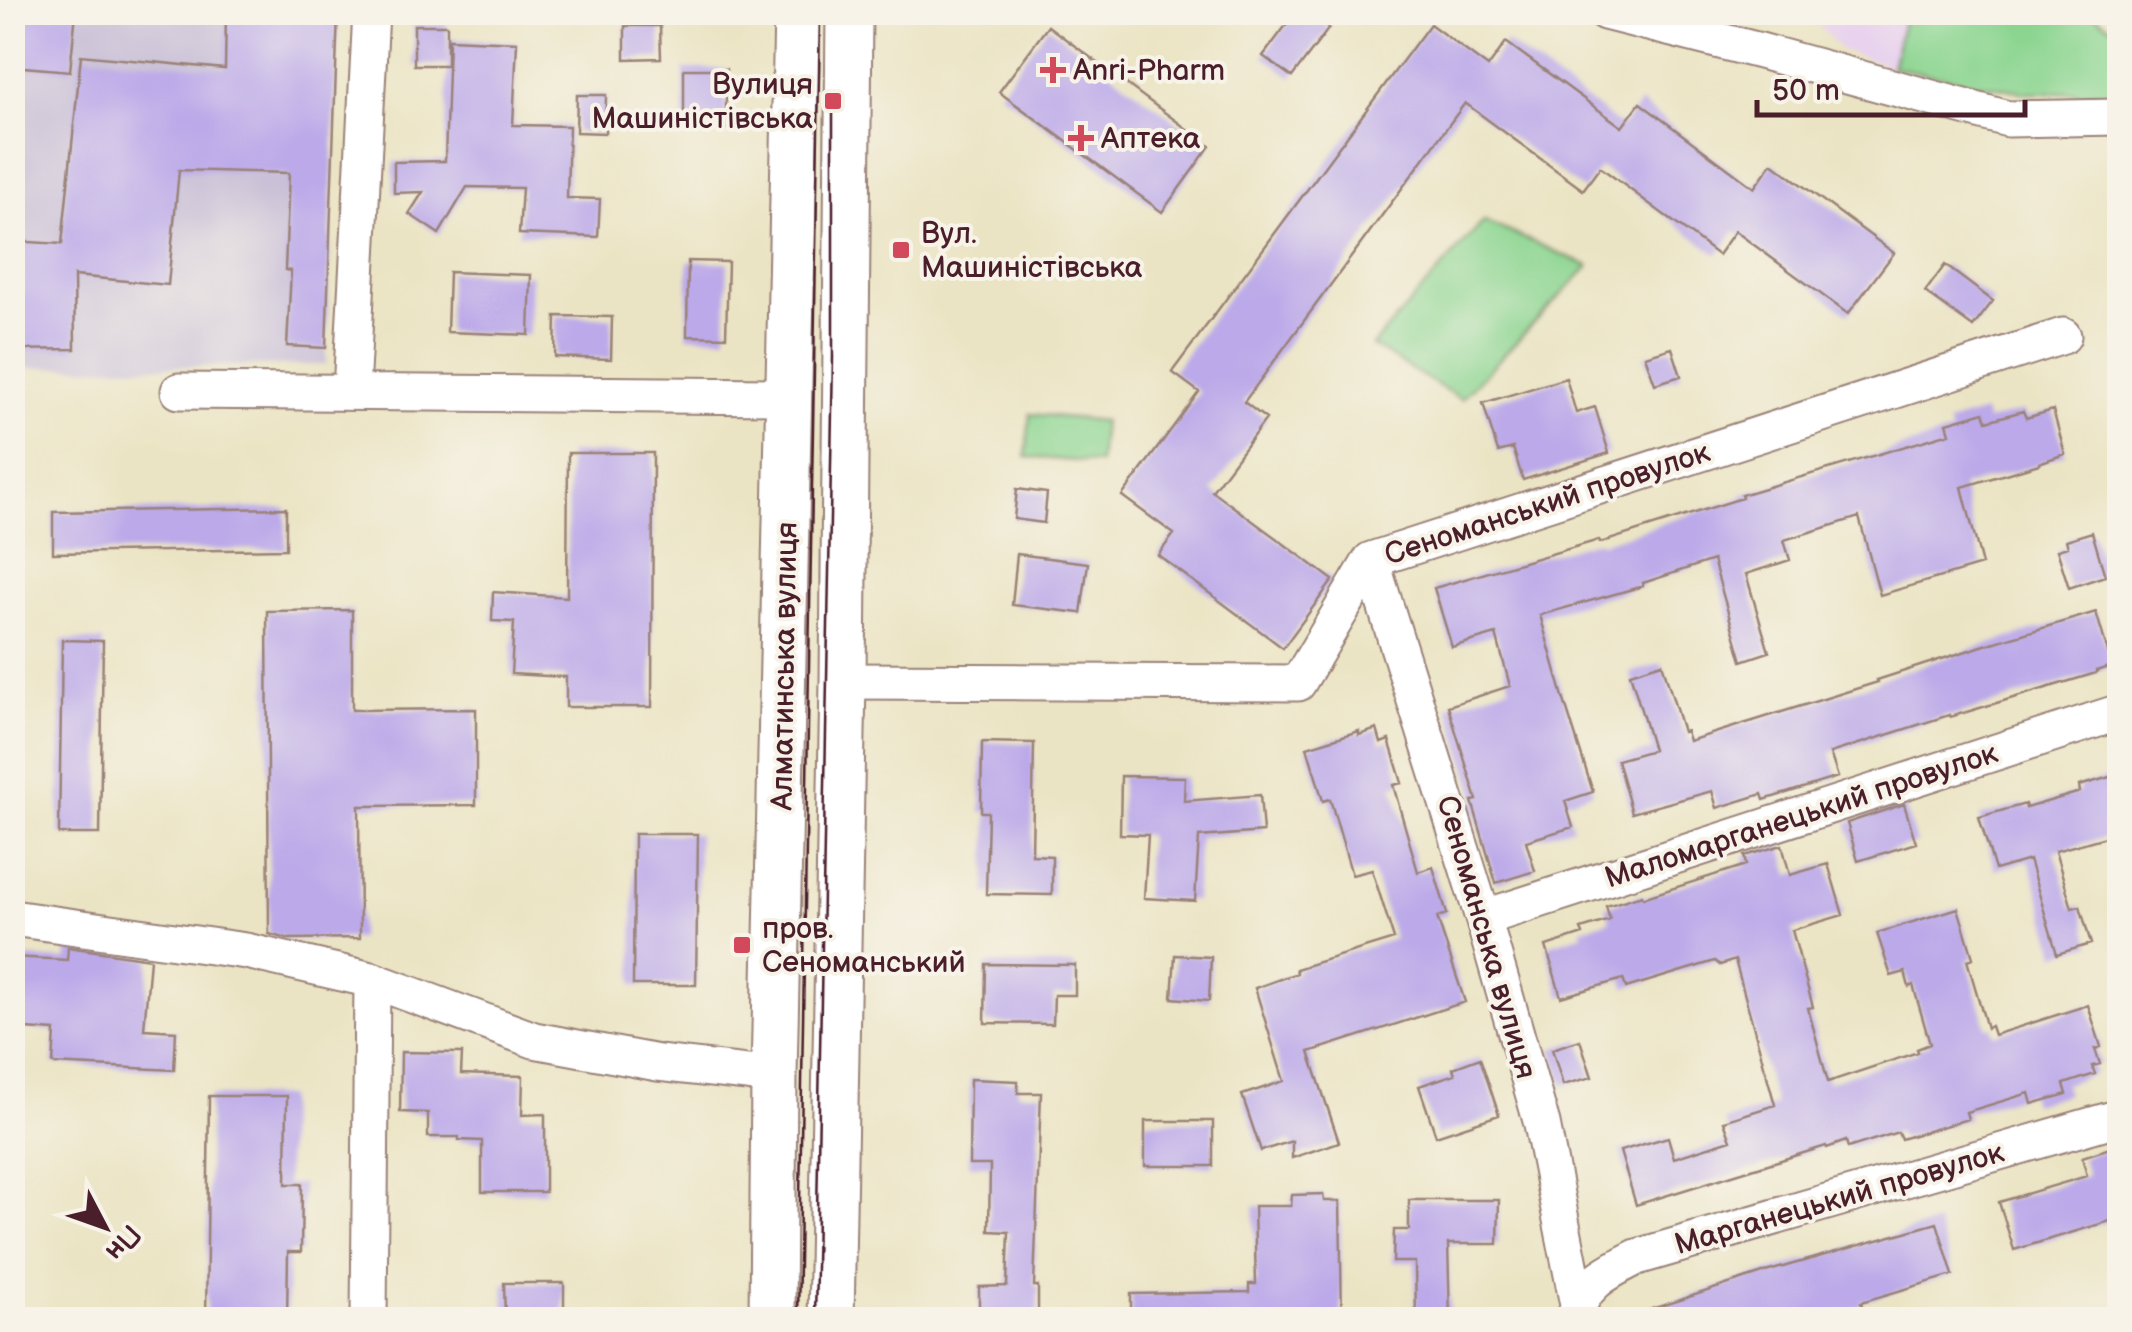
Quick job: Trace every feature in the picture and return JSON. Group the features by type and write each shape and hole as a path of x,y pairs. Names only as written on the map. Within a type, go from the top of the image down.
{"street":[{"path":"351,392 371,12"},
{"name":"Алматинська вулиця","path":"772,1320 797,12"},
{"name":"Алматинська вулиця","path":"831,1320 843,681 849,12"},
{"path":"1605,12 2008,119 2120,116"},
{"name":"Сеноманський провулок","path":"843,681 1298,683 1371,560 2063,336"},
{"path":"178,391 790,396"},
{"name":"Сеноманська вулиця","path":"1371,560 1483,918 1542,1124 1577,1316"},
{"name":"Маломарганецький провулок","path":"1483,918 2120,712"},
{"path":"12,918 246,951 372,980 534,1040 658,1063 774,1076"},
{"path":"369,1320 372,980"},
{"name":"Марганецький провулок","path":"1577,1316 1596,1279 1637,1257 2120,1117"}],"shaded area":[{"path":"12,13 338,13 326,365 13,368"},
{"path":"1808,13 1905,13 1892,67 1840,49"}],"green space":[{"path":"1905,13 2092,13 2119,33 2119,93 2023,92 1892,67"},
{"path":"1484,221 1589,266 1461,399 1372,346"},
{"path":"1030,414 1103,421 1099,463 1026,457"}],"building":[{"path":"12,12 76,12 70,71 12,66"},
{"path":"226,12 338,12 326,348 287,346 291,271 285,270 289,173 179,170 168,285 74,276 75,349 12,350 12,241 62,244 81,55 225,69"},
{"path":"1296,12 1309,12 1329,28 1292,77 1263,56"},
{"path":"1430,24 1488,67 1506,42 1622,127 1640,103 1754,188 1772,163 1894,253 1848,314 1735,231 1718,255 1600,167 1583,190 1465,103 1244,402 1266,419 1212,491 1333,580 1283,648 1158,555 1174,534 1122,496 1199,392 1172,372"},
{"path":"414,25 447,25 447,65 414,65"},
{"path":"625,26 660,26 661,58 625,59"},
{"path":"1048,26 1210,146 1162,212 999,92"},
{"path":"449,39 517,42 513,125 569,126 567,198 600,199 598,237 519,234 522,188 467,187 439,234 409,214 423,192 394,193 394,162 445,161"},
{"path":"684,69 726,69 726,129 684,129"},
{"path":"577,95 606,95 605,133 576,132"},
{"path":"688,261 728,262 726,337 687,336"},
{"path":"1945,265 1993,301 1973,327 1925,292"},
{"path":"449,272 531,275 529,335 447,332"},
{"path":"556,316 612,317 611,359 555,357"},
{"path":"1672,348 1681,376 1655,384 1645,356"},
{"path":"1566,378 1576,413 1595,407 1609,453 1523,480 1513,448 1498,452 1483,403"},
{"path":"2053,410 2065,454 1962,487 1982,565 1880,595 1859,517 1784,540 1790,560 1746,574 1769,652 1742,661 1713,560 1643,586 1540,615 1593,792 1565,801 1573,827 1526,841 1535,871 1496,883 1472,801 1477,800 1448,706 1510,686 1496,634 1452,647 1434,588 1599,540 1600,543 1742,498 1741,495 1950,433 1947,423 1984,412 1987,421 2023,411 2026,418"},
{"path":"568,453 653,453 652,707 566,707 566,677 511,674 514,622 492,621 493,592 567,597"},
{"path":"1017,489 1047,493 1044,523 1014,519"},
{"path":"286,508 286,549 53,553 53,512"},
{"path":"2092,532 2105,576 2069,588 2057,550 2068,547 2066,540"},
{"path":"1017,554 1088,563 1081,613 1012,605"},
{"path":"352,610 352,710 476,709 476,805 359,806 360,938 288,939 269,934 267,611"},
{"path":"2096,612 2112,666 2096,673 1830,753 1838,777 1764,800 1762,794 1717,808 1712,791 1632,813 1617,760 1653,750 1630,673 1662,663 1689,741"},
{"path":"62,640 103,641 100,834 59,834"},
{"path":"1377,729 1381,743 1389,740 1402,783 1393,785 1418,872 1433,867 1447,914 1437,917 1465,1002 1309,1052 1339,1142 1292,1158 1292,1141 1261,1151 1242,1095 1284,1081 1255,988 1297,973 1296,969 1394,939 1372,870 1352,875 1330,799 1323,801 1307,747"},
{"path":"982,742 1034,743 1032,855 1052,856 1052,895 986,894 988,812 981,812"},
{"path":"2120,774 2120,833 2055,851 2072,908 2080,906 2091,944 2057,954 2029,860 1995,870 1979,817 2080,792 2079,786"},
{"path":"1121,776 1185,777 1184,801 1260,795 1263,832 1199,837 1195,901 1144,898 1148,835 1120,834"},
{"path":"1904,804 1916,843 1858,861 1847,823"},
{"path":"634,834 698,834 696,985 633,985"},
{"path":"1782,845 1790,875 1828,864 1843,915 1792,930 1828,1082 1918,1052 1917,1049 1930,1044 1913,985 1909,987 1905,972 1891,976 1877,933 1958,908 1973,958 1967,960 1987,1028 1991,1026 1994,1035 2088,1005 2101,1047 2095,1049 2100,1064 2092,1066 2095,1074 2064,1084 2067,1094 2032,1104 2029,1093 1966,1112 1968,1119 1901,1139 1898,1132 1848,1148 1846,1141 1636,1205 1620,1151 1668,1137 1674,1158 1731,1140 1724,1121 1775,1105 1735,960 1720,965 1715,961 1626,988 1623,979 1561,997 1546,946 1610,920 1606,906 1746,865 1744,856"},
{"path":"68,947 150,959 144,1029 176,1031 174,1070 53,1064 55,1031 12,1028 12,957 67,960"},
{"path":"1175,955 1211,957 1209,1001 1172,998"},
{"path":"986,964 1075,965 1075,995 1054,995 1053,1024 985,1023"},
{"path":"1580,1040 1592,1077 1563,1085 1552,1049"},
{"path":"401,1052 462,1053 461,1074 523,1076 522,1115 545,1114 545,1192 482,1192 482,1141 428,1137 428,1113 400,1112"},
{"path":"1480,1058 1499,1115 1436,1136 1419,1086 1455,1074 1453,1068"},
{"path":"970,1079 1018,1081 1018,1093 1041,1093 1034,1286 1038,1286 1038,1320 979,1320 979,1287 1007,1286 1009,1232 989,1231 990,1165 969,1165"},
{"path":"209,1096 287,1096 286,1184 302,1184 301,1252 288,1252 287,1320 206,1320"},
{"path":"1145,1121 1213,1121 1213,1166 1145,1166"},
{"path":"2113,1147 2120,1168 2120,1218 2014,1250 1999,1202 2087,1176 2082,1157"},
{"path":"1323,1194 1324,1201 1340,1201 1342,1320 1131,1320 1131,1294 1249,1292 1249,1284 1256,1284 1254,1206 1291,1206 1292,1195"},
{"path":"1409,1200 1499,1200 1498,1244 1448,1244 1450,1320 1416,1320 1415,1262 1393,1262 1394,1230 1409,1230"},
{"path":"1937,1223 1953,1275 1861,1302 1862,1306 1815,1320 1640,1320 1639,1313"},
{"path":"504,1283 564,1283 564,1320 505,1320"}],"tram line":[{"path":"798,1320 820,12"},
{"path":"815,1320 833,357 833,110"}],"place":[{"name":"Anri-Pharm","path":"1053,70"},
{"name":"Вулиця Машиністівська","path":"833,101"},
{"name":"Аптека","path":"1081,138"},
{"name":"Вул. Машиністівська","path":"901,250"},
{"name":"пров. Сеноманський","path":"742,945"}]}
